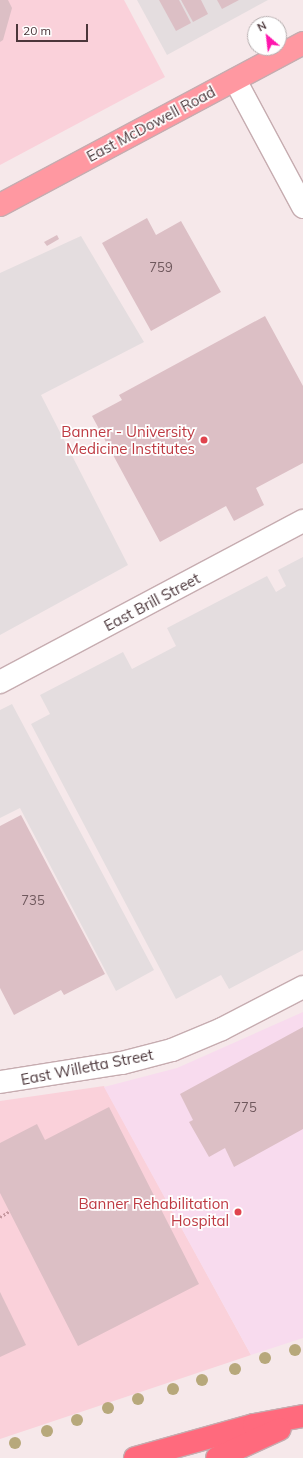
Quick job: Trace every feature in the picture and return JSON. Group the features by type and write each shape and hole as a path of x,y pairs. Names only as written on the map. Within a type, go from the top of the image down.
{"highway":[{"path":"135,1458 254,1425 303,1416"},
{"path":"217,1458 303,1419"}],"main road":[{"name":"East McDowell Road","path":"0,205 303,43"}],"street":[{"path":"235,80 303,207"},
{"name":"East Brill Street","path":"0,682 303,521"},
{"name":"East Willetta Street","path":"0,1082 122,1063 172,1050 222,1029 303,988"}],"path":[{"path":"0,1217 10,1211"}],"shaded area":[{"path":"0,0 124,0 165,77 0,165"},
{"path":"137,0 268,0 167,55"},
{"path":"81,236 144,342 41,395 128,565 0,635 0,273"},
{"path":"303,557 303,950 229,989 221,975 176,999 31,724 50,714 40,695 123,652 132,669 176,646 167,628 267,576 276,592 286,586 278,570"},
{"path":"12,704 154,970 116,991 20,808 0,818 0,710"},
{"name":"Banner Rehabilitation Hospital","path":"303,1012 303,1338 251,1355 104,1087 177,1068"},
{"path":"104,1086 251,1355 0,1439 0,1101"}],"building":[{"path":"0,0 8,0 12,8 3,40 0,42"},
{"path":"159,0 179,0 191,23 176,31"},
{"path":"181,0 201,0 208,14 193,22"},
{"path":"217,0 239,0 222,9"},
{"path":"147,218 156,235 181,221 221,292 151,331 102,243"},
{"path":"57,235 59,239 47,246 44,242"},
{"name":"Banner - University Medicine Institutes","path":"265,316 303,386 303,463 256,488 264,505 234,521 226,506 160,542 92,416 122,400 119,395"},
{"path":"21,815 105,974 64,995 61,990 14,1015 0,988 0,826"},
{"path":"303,1027 303,1129 234,1167 225,1148 209,1157 189,1122 193,1120 180,1094"},
{"path":"109,1107 199,1284 78,1346 0,1193 0,1143 37,1124 45,1140"},
{"path":"0,1292 26,1345 0,1357"}],"place":[{"name":"Banner - University Medicine Institutes","path":"204,440"},
{"name":"Banner Rehabilitation Hospital","path":"238,1212"}]}
